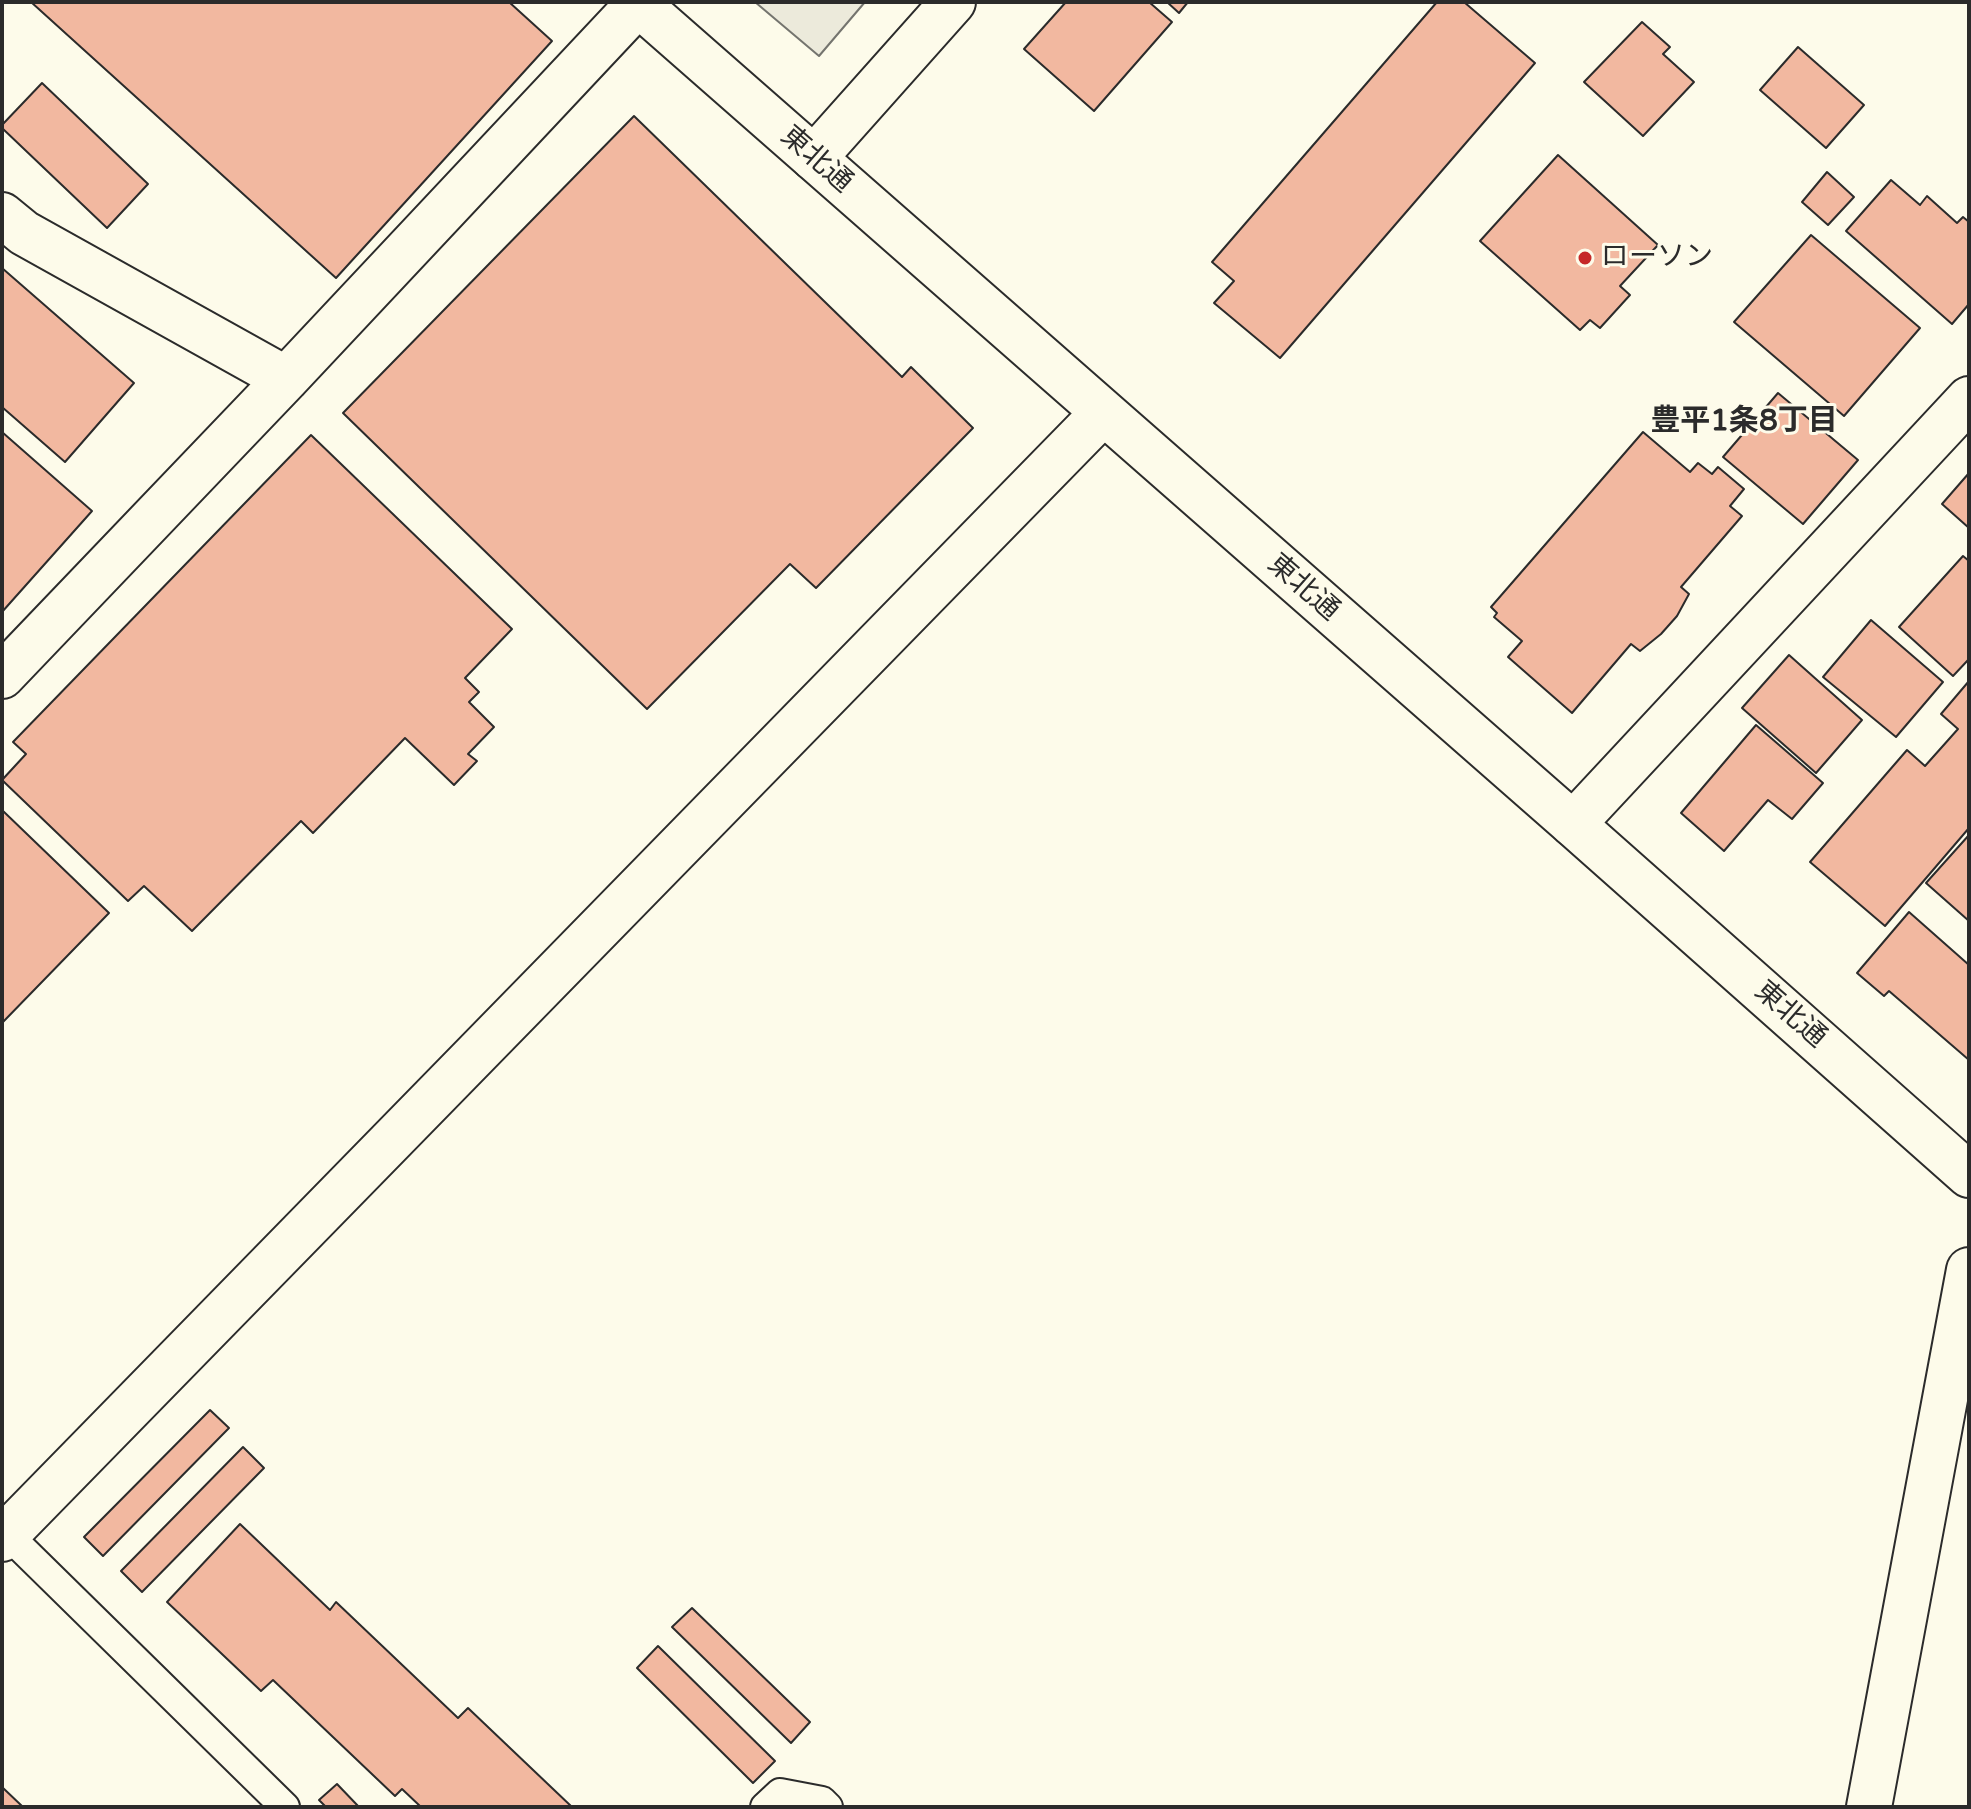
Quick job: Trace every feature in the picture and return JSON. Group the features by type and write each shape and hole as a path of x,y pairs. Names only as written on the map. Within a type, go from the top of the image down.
{"street":[{"path":"814,158 953,2"},
{"path":"2,676 286,379 637,3"},
{"name":"東北通","path":"637,3 1969,1175"},
{"path":"2,215 24,233 286,379"},
{"path":"1573,824 1969,399"},
{"path":"4,1537 1103,413"},
{"path":"1869,1807 1969,1270"}],"lane":[{"path":"4,1537 285,1807"},
{"path":"765,1807 780,1793 822,1801 828,1807"}],"shaded area":[{"path":"755,2 865,2 819,56"}],"building":[{"path":"31,2 509,2 552,41 336,278"},
{"path":"1066,2 1149,2 1172,22 1094,111 1024,49"},
{"path":"1167,2 1188,2 1179,13"},
{"path":"1437,2 1464,2 1535,63 1280,358 1214,303 1234,281 1212,262"},
{"path":"1642,22 1670,47 1663,54 1694,82 1643,136 1584,82"},
{"path":"1798,47 1864,105 1826,148 1760,90"},
{"path":"42,83 148,184 107,228 2,128"},
{"path":"634,116 902,377 911,367 973,428 816,588 790,564 647,709 343,413"},
{"path":"1558,155 1658,245 1620,286 1630,295 1600,328 1590,320 1580,330 1480,241"},
{"path":"1827,172 1854,197 1828,225 1802,202"},
{"path":"1891,180 1920,205 1927,196 1957,223 1963,217 1969,222 1969,304 1952,324 1846,231"},
{"path":"1811,235 1920,328 1844,416 1734,322"},
{"path":"2,268 134,383 65,462 2,407"},
{"path":"1778,393 1858,460 1803,524 1723,457"},
{"path":"2,432 92,511 2,612"},
{"path":"1643,432 1690,472 1698,463 1712,474 1718,467 1744,489 1730,506 1742,516 1681,587 1689,594 1677,616 1640,651 1631,644 1572,713 1508,657 1522,641 1494,617 1497,613 1491,607"},
{"path":"311,435 512,629 465,678 479,692 469,702 494,727 468,754 477,761 454,785 405,738 313,833 301,821 192,931 144,886 128,901 2,780 26,754 13,742"},
{"path":"1969,473 1969,528 1942,504"},
{"path":"1963,556 1969,561 1969,659 1953,676 1899,627"},
{"path":"1871,620 1943,682 1896,737 1823,677"},
{"path":"1789,655 1862,720 1816,773 1742,708"},
{"path":"1969,681 1969,828 1885,926 1810,862 1907,750 1925,766 1958,729 1941,714"},
{"path":"1756,725 1823,783 1792,819 1768,800 1724,851 1681,813"},
{"path":"2,810 109,913 2,1023"},
{"path":"1969,835 1969,921 1926,883"},
{"path":"1909,912 1969,965 1969,1060 1889,991 1884,996 1857,973"},
{"path":"210,1410 229,1428 103,1556 84,1537"},
{"path":"243,1447 264,1468 142,1592 121,1571"},
{"path":"240,1524 330,1610 336,1602 458,1718 468,1708 572,1807 421,1807 402,1789 395,1796 273,1680 261,1691 167,1602"},
{"path":"692,1608 810,1722 791,1743 672,1627"},
{"path":"658,1646 775,1761 753,1783 637,1668"},
{"path":"337,1784 359,1807 326,1807 319,1800"},
{"path":"2,1787 23,1807 2,1807"}],"place":[{"name":"ローソン","path":"1585,258"}],"district":[{"name":"豊平1条8丁目","path":"1744,422"}]}
